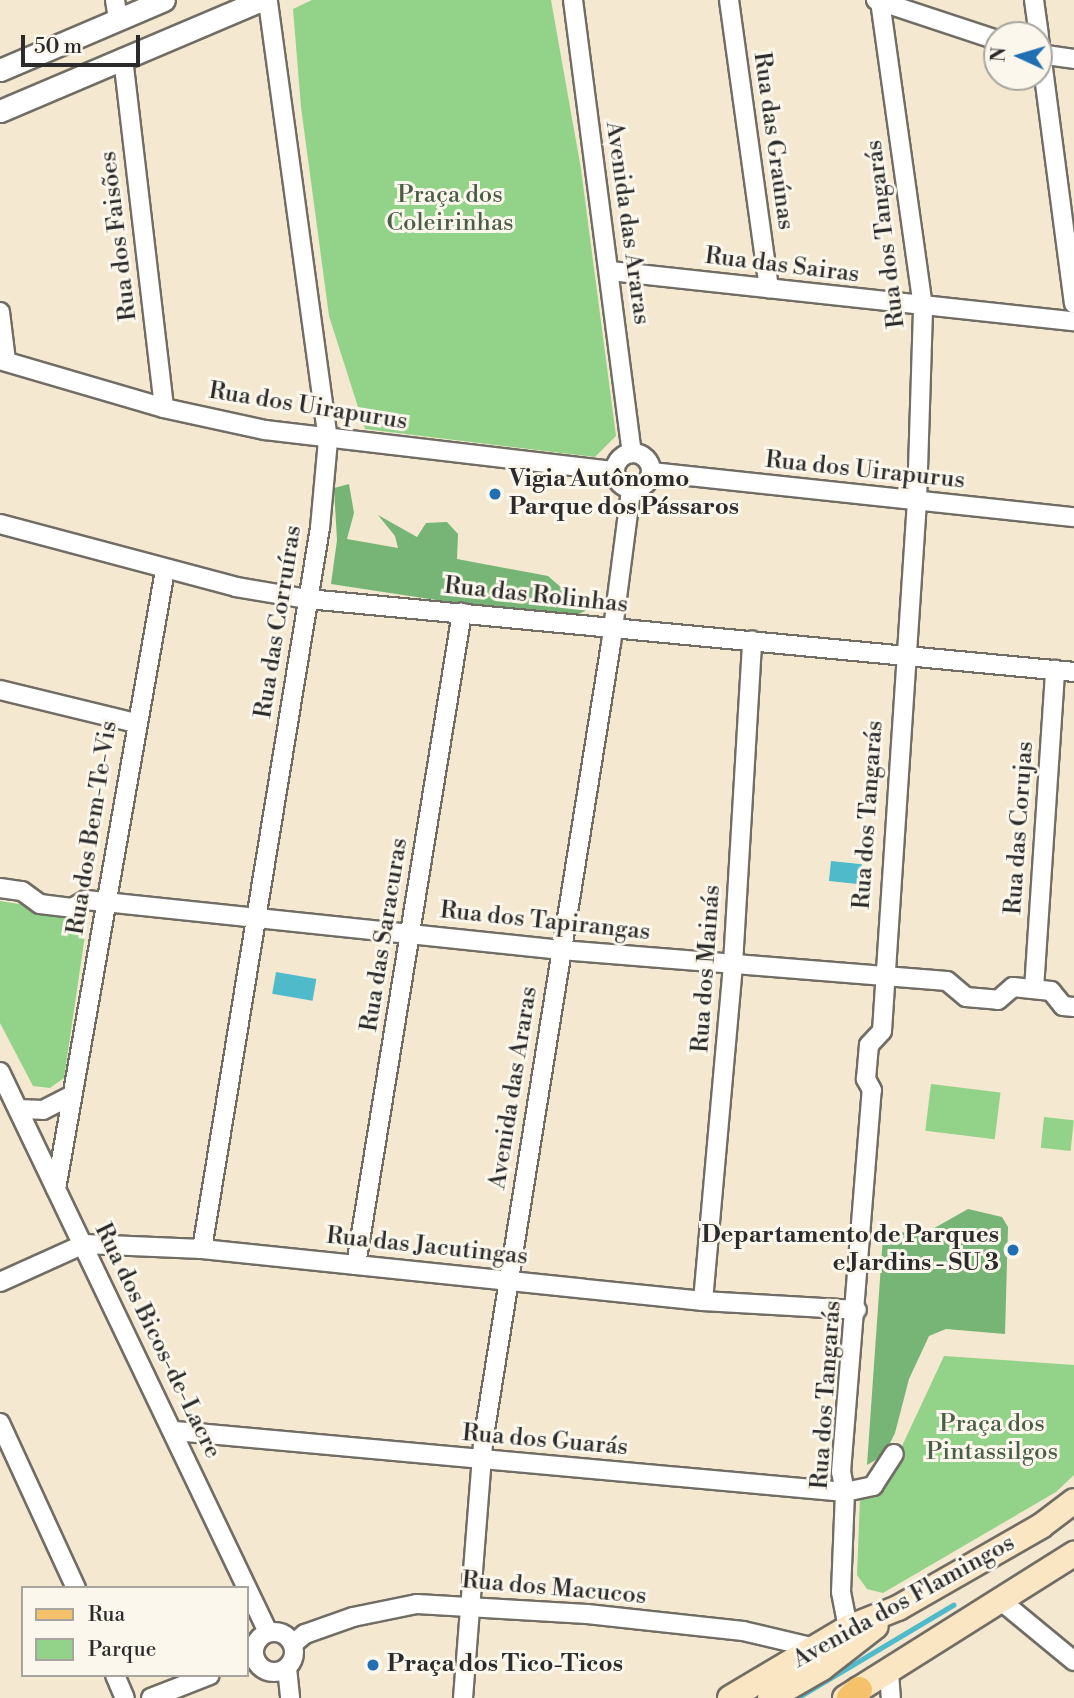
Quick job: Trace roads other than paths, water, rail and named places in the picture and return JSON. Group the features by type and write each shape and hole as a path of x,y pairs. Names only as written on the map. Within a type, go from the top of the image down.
{"main road":[{"name":"Avenida dos Flamingos","path":"730,1698 848,1628 898,1608 1041,1526 1074,1501"},
{"path":"851,1695 1074,1554"},
{"path":"771,1698 840,1655 898,1608"}],"street":[{"path":"0,70 117,10 164,0"},
{"path":"0,111 262,0"},
{"name":"Rua das Corruíras","path":"202,1249 308,598 328,440 268,0"},
{"name":"Avenida das Araras","path":"573,0 632,453"},
{"name":"Rua das Graúnas","path":"729,0 769,288"},
{"path":"879,0 983,35"},
{"name":"Rua dos Tangarás","path":"848,1628 840,1578 845,1492 841,1472 850,1342 857,1310 872,1090 867,1071 869,1045 882,1031 882,975 917,501 923,307 879,0"},
{"path":"1034,0 1036,21"},
{"path":"1053,51 1074,59"},
{"name":"Rua dos Faisões","path":"123,58 164,408"},
{"path":"1045,91 1074,304"},
{"name":"Rua das Sairas","path":"610,271 923,307 1074,321"},
{"path":"0,312 3,360"},
{"name":"Rua dos Uirapurus","path":"3,360 164,408 328,440 615,471"},
{"path":"632,453 643,456 651,472 647,483 631,489 621,484 615,471 621,457 632,453"},
{"name":"Rua dos Uirapurus","path":"651,472 1074,517"},
{"name":"Avenida das Araras","path":"463,1698 480,1459 506,1280 613,630 631,489"},
{"name":"Rua das Rolinhas","path":"0,524 165,570 308,598 613,630 752,640 1074,672"},
{"name":"Rua dos Bem-Te-Vis","path":"56,1189 135,723 165,570"},
{"name":"Rua das Saracuras","path":"356,1265 462,613"},
{"name":"Rua dos Mainás","path":"703,1300 733,964 752,640"},
{"name":"Rua das Corujas","path":"1034,989 1055,670"},
{"path":"0,690 135,723"},
{"name":"Rua dos Tapirangas","path":"0,888 22,891 40,904 72,908 86,900 561,950 947,981 966,997 998,1000 1013,987 1034,989"},
{"path":"1034,989 1051,991 1063,1006 1074,1007"},
{"name":"Rua dos Bicos-de-Lacre","path":"0,1072 175,1431 247,1586"},
{"path":"18,1109 43,1110 72,1095"},
{"name":"Rua das Jacutingas","path":"0,1282 84,1244 202,1249 703,1300 857,1310"},
{"path":"0,1423 75,1586"},
{"name":"Rua dos Guarás","path":"175,1431 845,1492 873,1486 894,1454"},
{"name":"Rua dos Bicos-de-Lacre","path":"248,1589 268,1632"},
{"path":"1000,1600 1074,1661"},
{"name":"Rua dos Macucos","path":"293,1644 305,1634 392,1608 470,1606 743,1631 815,1648"},
{"path":"287,1668 267,1671 250,1657 255,1644 268,1632 285,1634 293,1644 294,1657 287,1668 290,1698"},
{"path":"889,1672 891,1698"},
{"path":"116,1677 125,1698"},
{"path":"151,1698 204,1677"}],"water":[{"path":"831,861 862,864 860,884 829,881"},
{"path":"276,972 316,979 313,1001 272,994"}],"waterway":[{"path":"797,1698 953,1605"}],"place":[{"name":"Vigia Autônomo Parque dos Pássaros","path":"495,494"},
{"name":"Departamento de Parques e Jardins - SU 3","path":"1013,1250"},
{"name":"Praça dos Tico-Ticos","path":"373,1665"}],"park label":[{"name":"Praça dos Coleirinhas","path":"450,210"},
{"name":"Praça dos Pintassilgos","path":"992,1439"}]}
